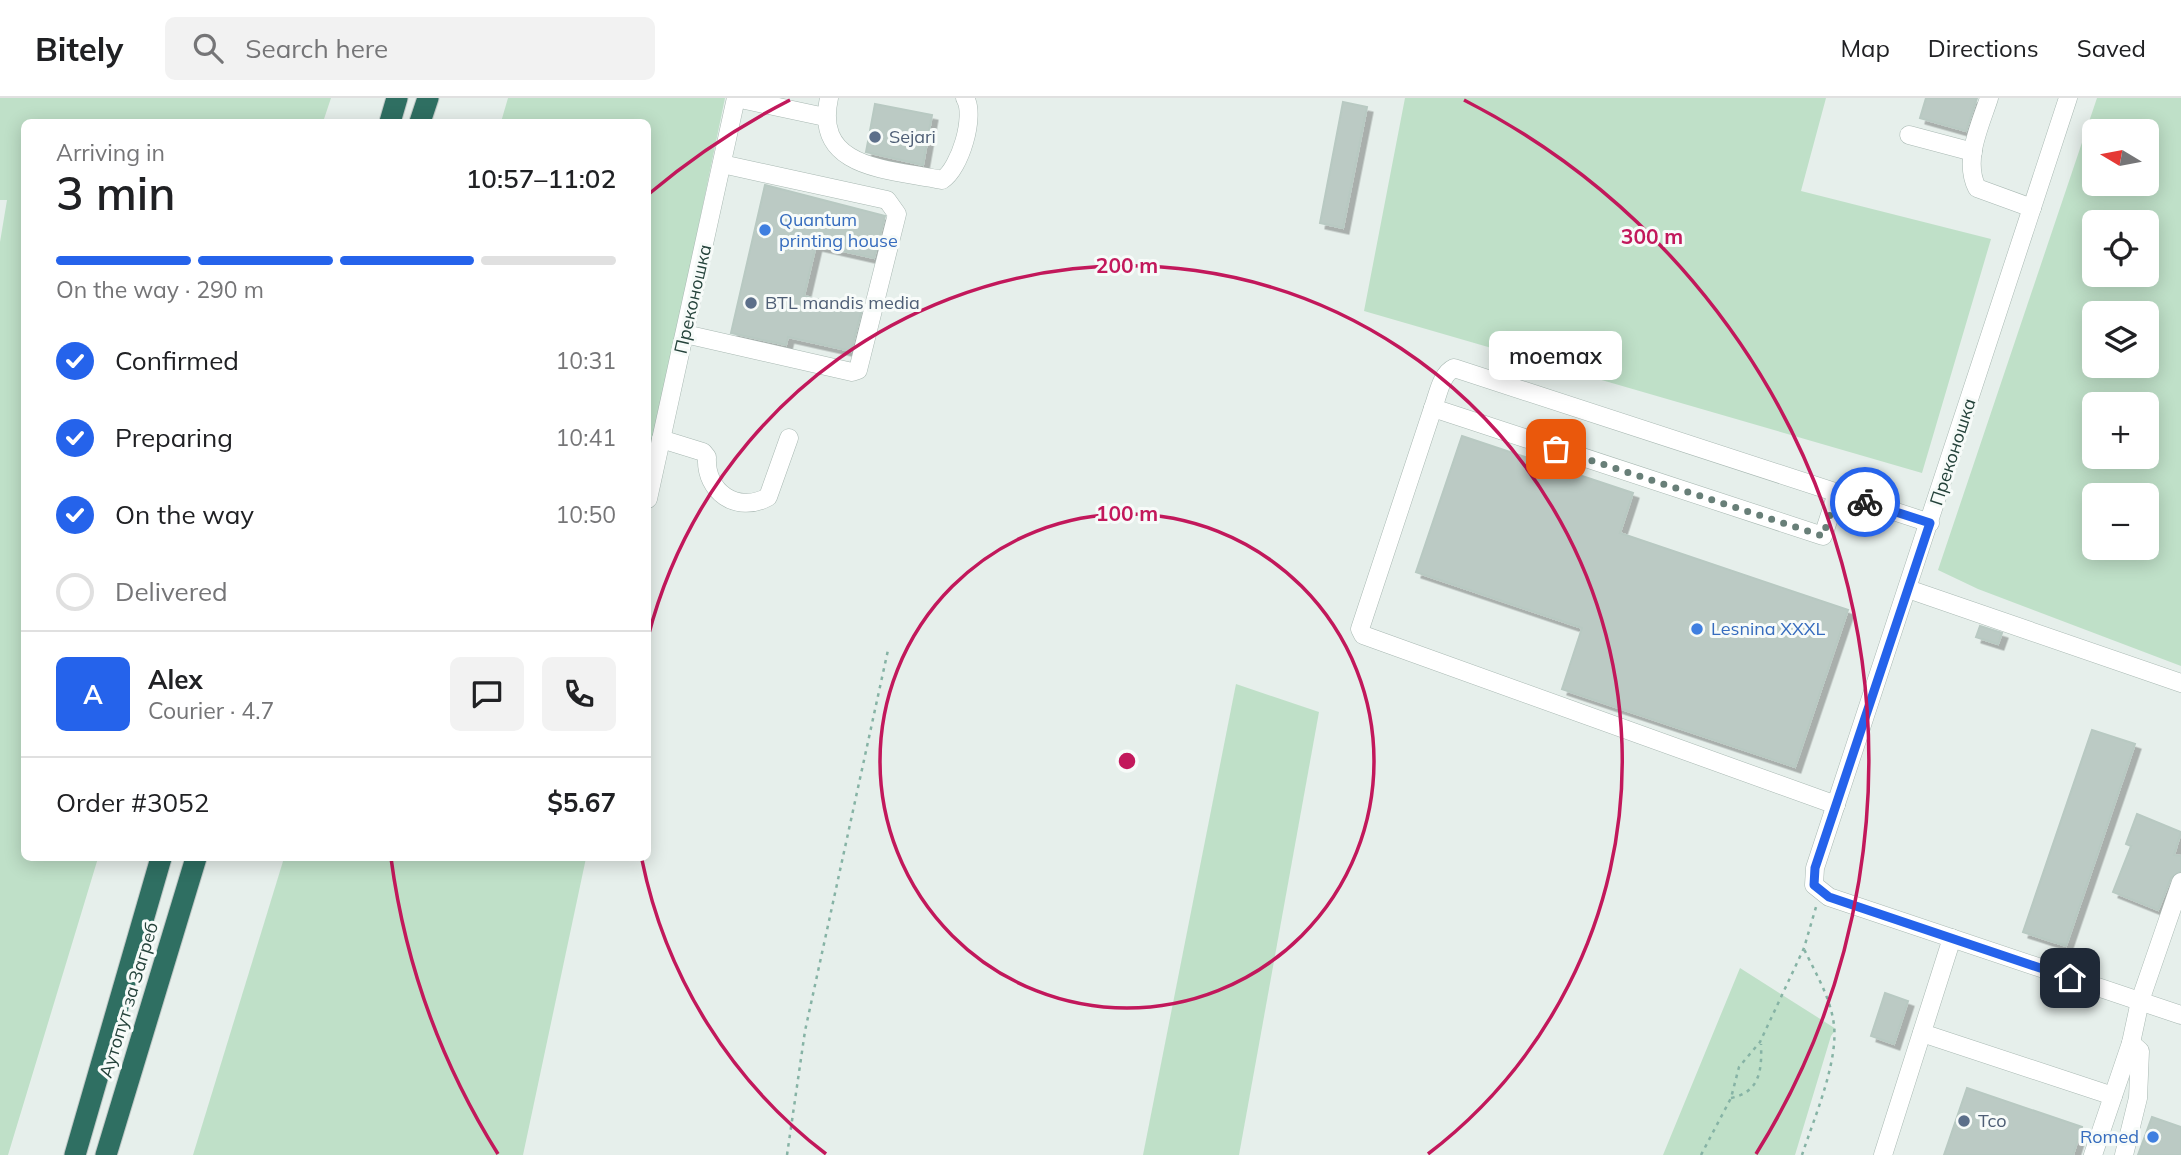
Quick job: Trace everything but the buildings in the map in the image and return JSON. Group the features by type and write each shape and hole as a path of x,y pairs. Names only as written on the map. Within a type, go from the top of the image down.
{"highway":[{"path":"391,119 397,98"},
{"path":"421,119 428,98"},
{"name":"Аутопут за Загреб","path":"75,1155 161,861"},
{"name":"Аутопут за Загреб","path":"106,1155 195,861"}],"street":[{"path":"736,98 825,117"},
{"name":"Преконошка","path":"651,485 736,98"},
{"path":"829,98 825,117 835,146 849,160 942,180 954,171 960,158 969,108 965,98"},
{"path":"1989,98 1970,166 1977,188 2032,208"},
{"name":"Преконошка","path":"1818,888 1815,868 2068,98"},
{"path":"1909,135 1973,152"},
{"path":"685,334 852,372 858,370 897,214 887,200 722,164"},
{"path":"1836,805 1363,635 1360,629 1433,408 1443,379 1448,370 1454,368 1930,523"},
{"path":"1433,408 1823,536 1837,493"},
{"path":"661,439 703,452 707,457 707,470 713,486 724,497 745,504 768,497 789,438"},
{"path":"1908,589 2181,683"},
{"path":"2094,1155 2130,1044 2140,1001 2181,882"},
{"path":"1818,888 1829,897 2181,1015"},
{"path":"1883,1155 1952,938"},
{"path":"1922,1033 2113,1096"},
{"path":"2124,1155 2138,1098 2140,1051 2130,1044"}],"path":[{"path":"787,1155 805,1031 888,650"},
{"path":"1701,1155 1731,1098 1739,1067 1760,1042 1804,948 1818,888"},
{"path":"1802,1155 1823,1091 1835,1037 1833,1017 1804,948"},
{"path":"1731,1098 1745,1095 1755,1085 1761,1072 1760,1042"}],"green space":[{"path":"0,98 331,98 324,119 21,119 21,861 97,861 8,1155 0,1155 0,242 7,200 0,200"},
{"path":"508,98 725,98 651,456 651,119 502,119"},
{"path":"1405,98 1826,98 1801,191 1991,239 1922,473 1364,311"},
{"path":"2097,98 2181,98 2181,666 1978,589 1938,570 2082,143 2082,196 2160,196 2160,119 2090,119"},
{"path":"1236,684 1319,712 1239,1155 1143,1155"},
{"path":"283,861 585,861 523,1155 193,1155"},
{"path":"1740,968 1836,1029 1831,1036 1795,1155 1663,1155"}],"way so far":[{"path":"1556,449 1823,536 1837,493 1865,502"}],"place":[{"name":"Sejari","path":"875,137"},
{"name":"Quantum printing house","path":"765,230"},
{"name":"BTL mandis media","path":"751,303"},
{"name":"moemax","path":"1556,449"},
{"name":"Lesnina XXXL","path":"1697,629"},
{"name":"Tco","path":"1964,1121"},
{"name":"Romed","path":"2153,1137"}],"route":[{"path":"1865,502 1930,523 1815,868 1814,885 1829,897 2070,978"}]}
